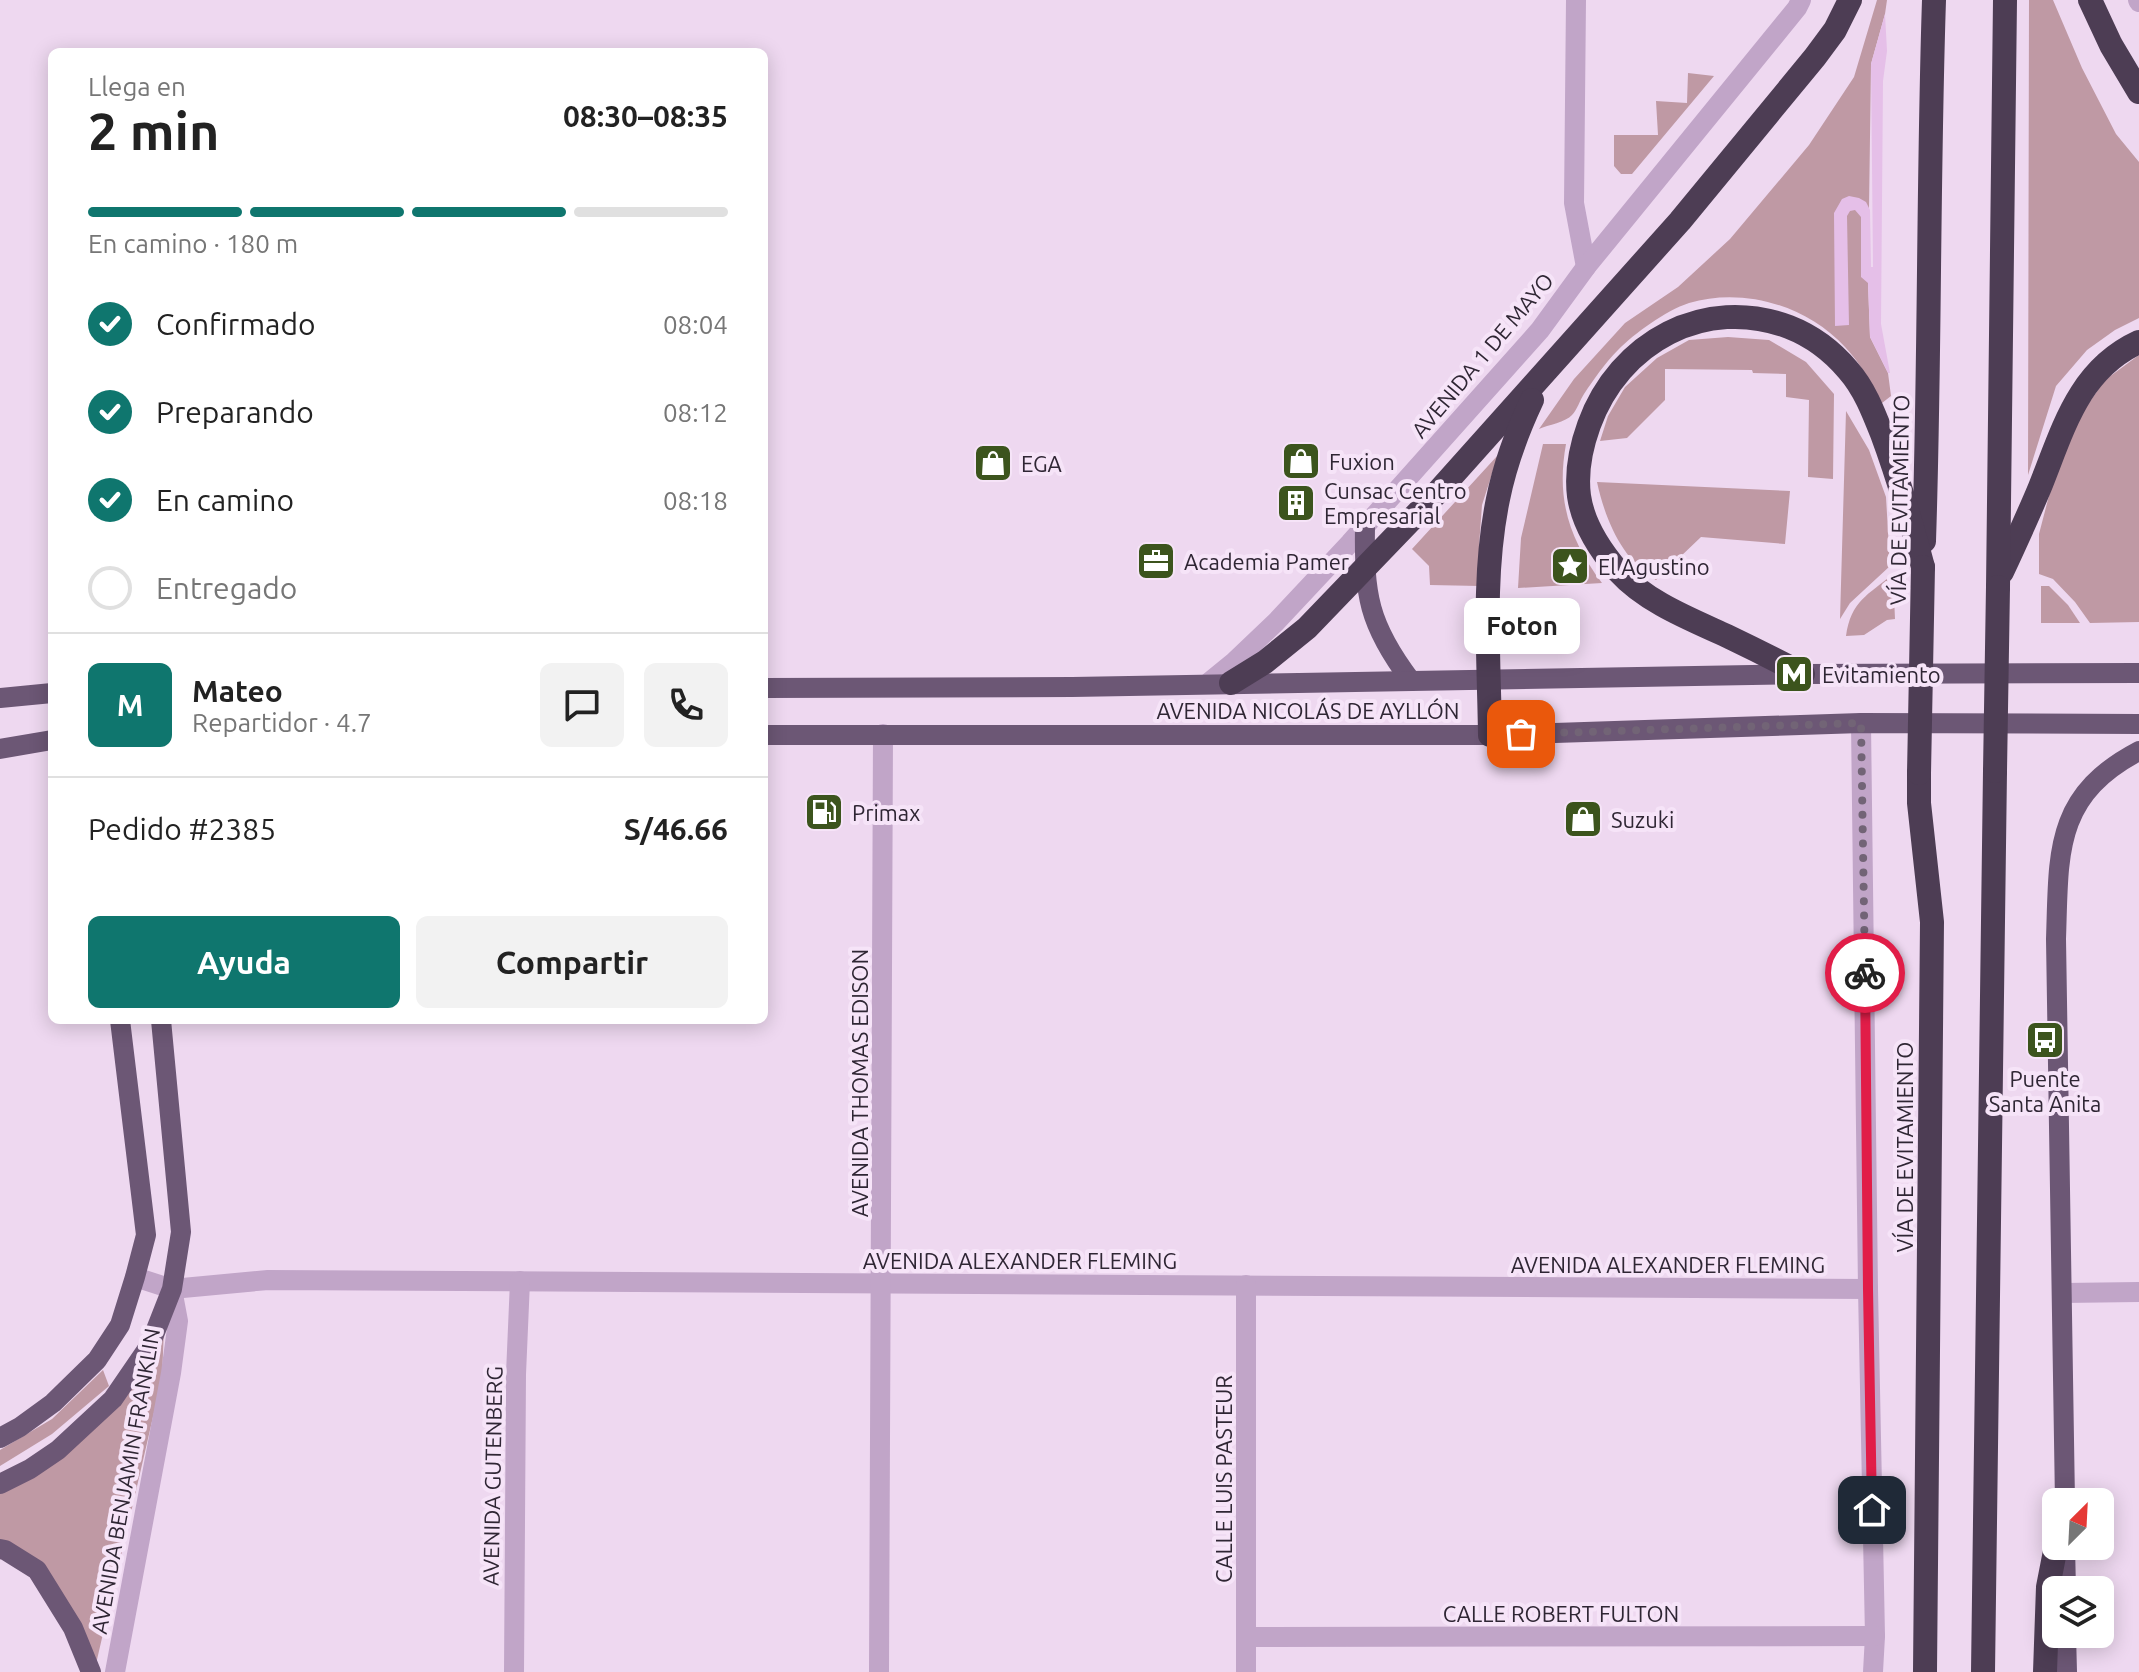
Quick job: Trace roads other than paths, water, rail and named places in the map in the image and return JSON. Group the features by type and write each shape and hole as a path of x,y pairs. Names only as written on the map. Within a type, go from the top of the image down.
{"highway":[{"path":"1219,683 1265,662 1307,628 1549,370 1680,221 1815,57 1835,30 1850,0"},
{"name":"VÍA DE EVITAMIENTO","path":"1925,1672 1932,922 1919,803 1919,773 1934,0"},
{"path":"1983,1672 2005,0"},
{"path":"2090,0 2111,45 2139,92"},
{"path":"1803,674 1674,610 1629,582 1592,533 1579,493 1582,448 1601,398 1620,369 1633,357 1649,344 1687,325 1737,316 1778,323 1826,348 1850,372 1868,399 1897,475 1923,567"},
{"path":"1998,584 2080,394 2105,365 2139,342"},
{"path":"1490,735 1490,567 1498,499 1517,432 1549,370"},
{"path":"2045,1672 2053,1560"}],"main road":[{"path":"1365,525 1364,570 1372,611 1393,657 1411,681"},
{"name":"AVENIDA NICOLÁS DE AYLLÓN","path":"768,688 1072,687 1803,674 2139,673"},
{"path":"0,698 48,693"},
{"name":"AVENIDA NICOLÁS DE AYLLÓN","path":"768,735 1490,735 1861,723 2139,724"},
{"path":"0,749 48,741"},
{"path":"2065,1488 2056,939 2058,860 2069,819 2084,794 2108,770 2139,751"},
{"path":"0,1438 53,1403 97,1360 120,1325 135,1277 146,1235 120,1024"},
{"path":"0,1484 58,1450 113,1399 150,1345 172,1289 181,1232 161,1024"},
{"path":"0,1549 37,1570 73,1628 91,1672"},
{"path":"2066,1648 2067,1672"}],"street":[{"path":"1576,0 1574,203 1586,267"},
{"name":"AVENIDA 1 DE MAYO","path":"1219,683 1540,330 1586,267 1801,0"},
{"path":"1861,723 1875,1636 1873,1672"},
{"name":"AVENIDA THOMAS EDISON","path":"879,1672 883,734"},
{"path":"135,1277 172,1289"},
{"name":"AVENIDA ALEXANDER FLEMING","path":"172,1289 268,1280 1868,1289"},
{"name":"AVENIDA GUTENBERG","path":"514,1672 516,1374 520,1281"},
{"name":"CALLE LUIS PASTEUR","path":"1246,1285 1246,1672"},
{"name":"AVENIDA BENJAMIN FRANKLIN","path":"115,1672 171,1373 178,1321 172,1289"},
{"path":"2063,1293 2139,1292"},
{"name":"CALLE ROBERT FULTON","path":"1247,1637 1875,1636"}],"place":[{"name":"Fuxion","path":"1301,461"},
{"name":"EGA","path":"993,463"},
{"name":"Cunsac Centro Empresarial","path":"1296,503"},
{"name":"Academia Pamer","path":"1156,561"},
{"name":"El Agustino","path":"1570,566"},
{"name":"Evitamiento","path":"1794,674"},
{"name":"Foton","path":"1521,734"},
{"name":"Primax","path":"824,812"},
{"name":"Suzuki","path":"1583,819"},
{"name":"Puente Santa Anita","path":"2045,1040"}]}
